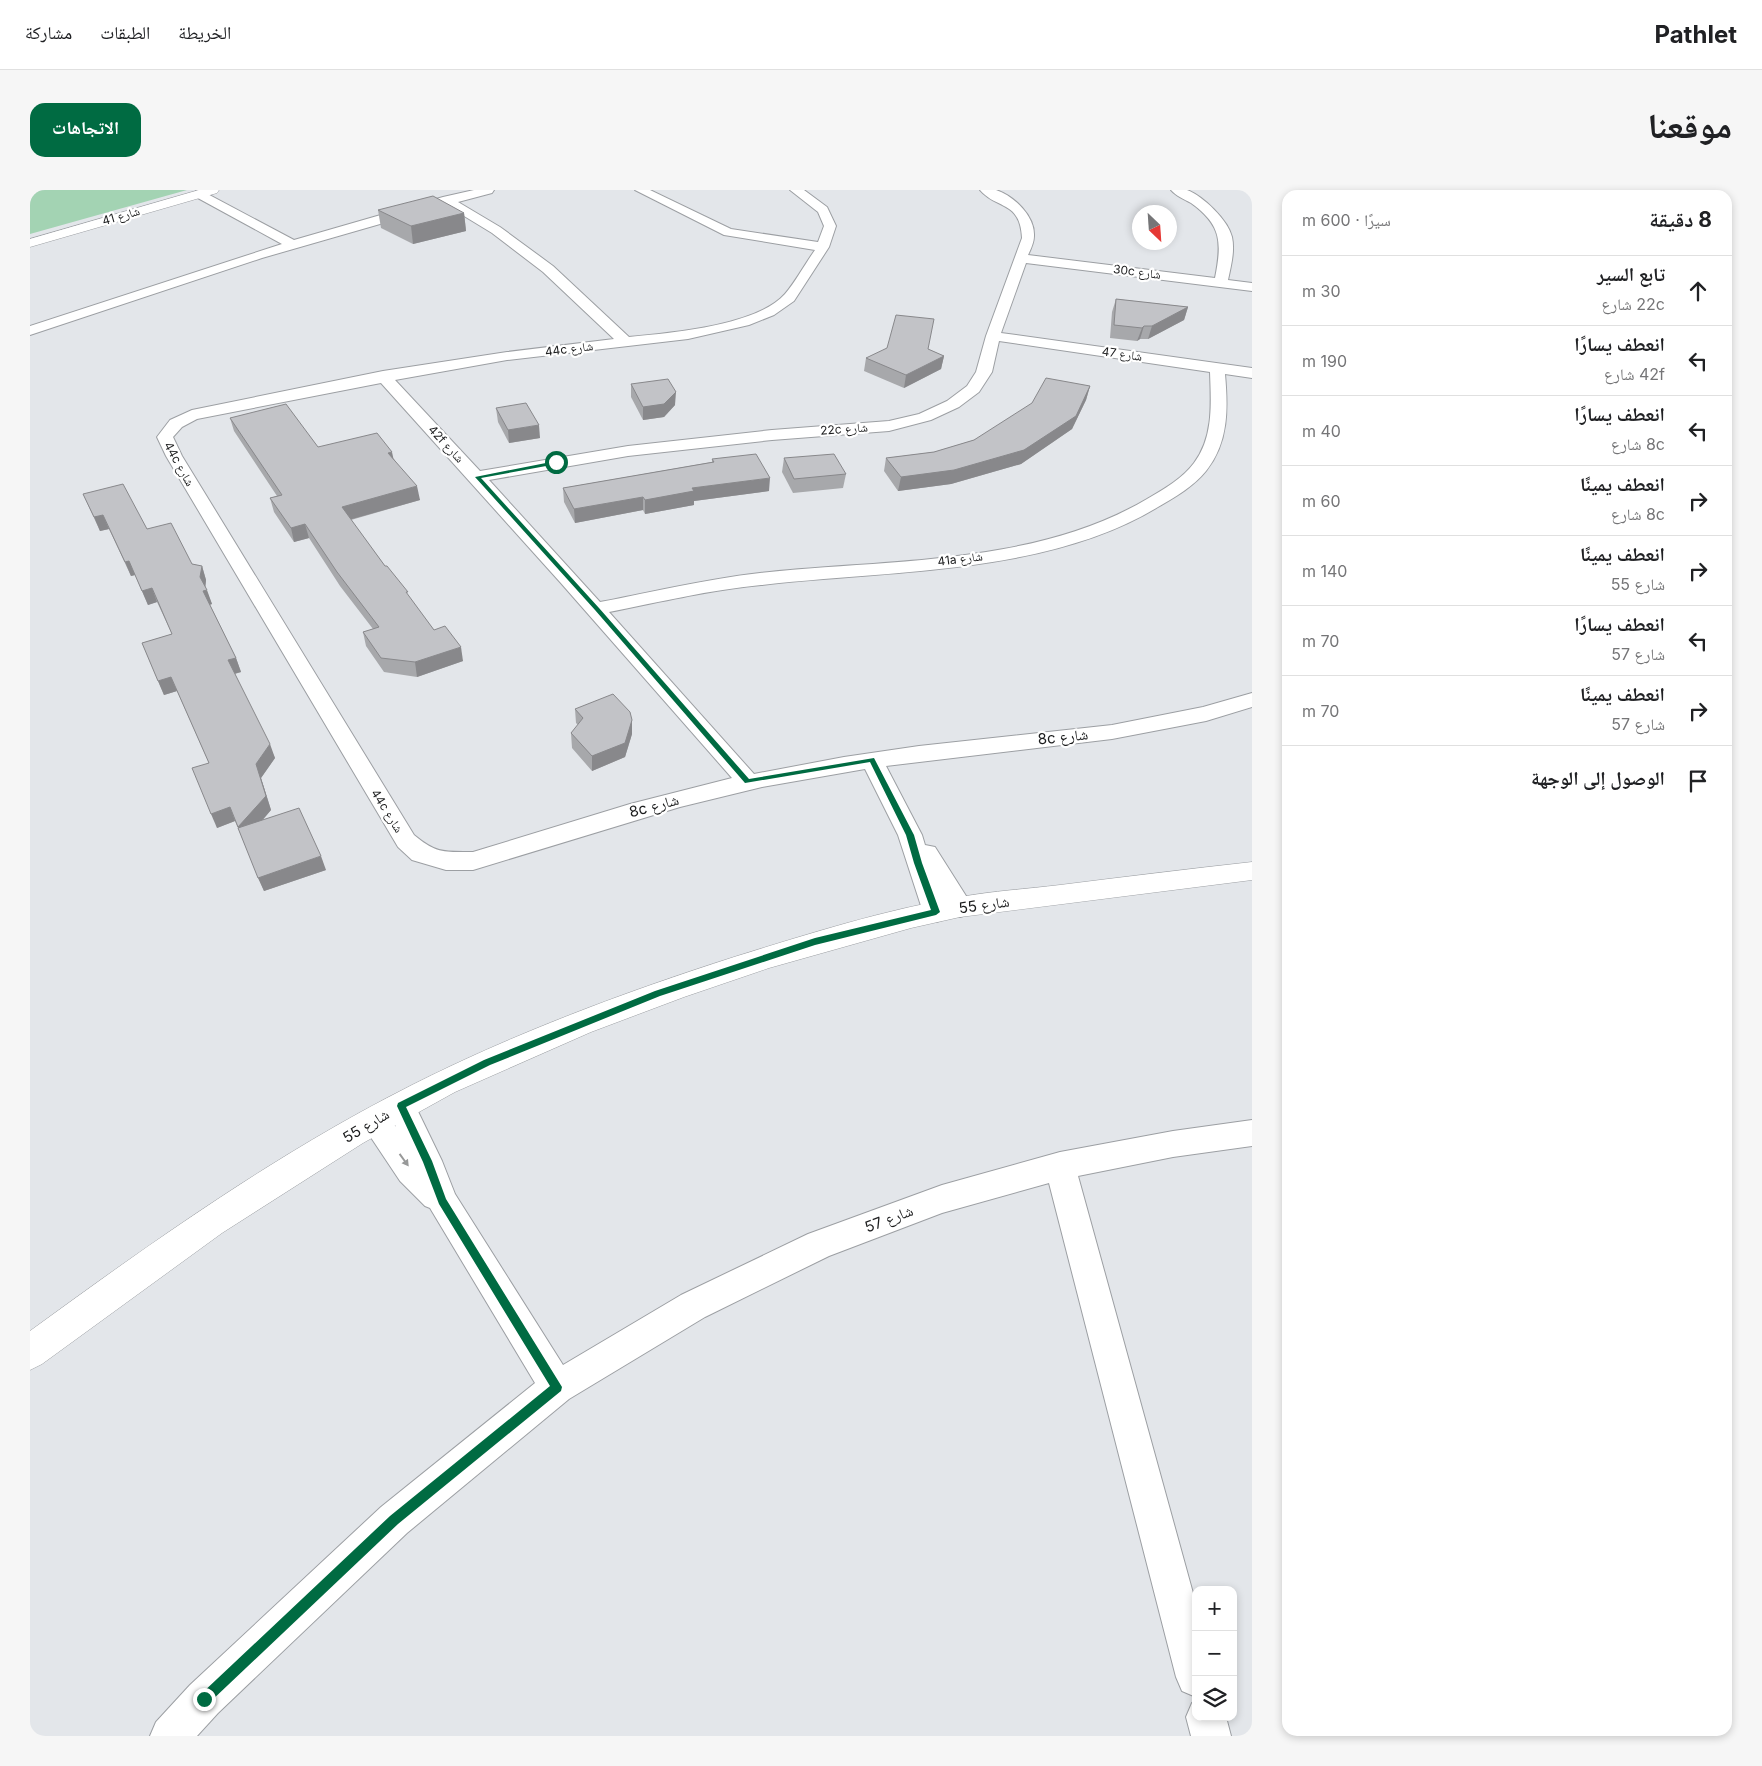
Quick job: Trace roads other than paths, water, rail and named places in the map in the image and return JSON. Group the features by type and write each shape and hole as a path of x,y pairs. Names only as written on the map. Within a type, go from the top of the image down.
{"street":[{"path":"30,331 292,244 488,190"},
{"path":"641,190 728,232 823,248"},
{"name":"44c شارع","path":"499,854 473,861 446,861 421,854 406,841 179,464 165,437 168,429 178,421 192,415 382,376 507,356 688,335 744,322 769,312 790,298 823,248 830,226 828,217 823,210 796,190"},
{"name":"22c شارع","path":"478,477 628,451 744,437 889,426 925,417 953,404 973,389 984,372 993,336 1028,238 1028,223 1016,208 986,190"},
{"path":"1177,190 1200,204 1220,224 1227,246 1221,283"},
{"path":"206,192 292,244"},
{"name":"شارع 41","path":"30,243 206,192"},
{"path":"448,200 496,230 548,269 625,342"},
{"name":"30c شارع","path":"1021,258 1252,287"},
{"name":"شارع 47","path":"993,336 1252,373"},
{"name":"41a شارع","path":"597,609 683,591 759,579 1013,552 1069,539 1112,525 1156,503 1186,481 1206,458 1218,433 1220,408 1217,368"},
{"name":"42f شارع","path":"382,376 478,477 597,609 748,782"},
{"name":"8c شارع","path":"499,854 626,814 748,782 872,760 1110,732 1180,719 1252,700"},
{"path":"872,760 910,835 918,863 948,910"},
{"name":"شارع 55","path":"30,1352 140,1271 237,1206 401,1106 487,1062 658,994 815,942 948,910 1247,872"},
{"path":"401,1106 427,1161 442,1201 557,1387"},
{"path":"375,1121 411,1171 442,1201"},
{"name":"شارع 57","path":"170,1736 204,1699 394,1520 557,1387 693,1306 819,1245 942,1199 1060,1166 1173,1144 1252,1133"},
{"path":"1060,1166 1196,1676"},
{"path":"1207,1721 1212,1736"}]}
